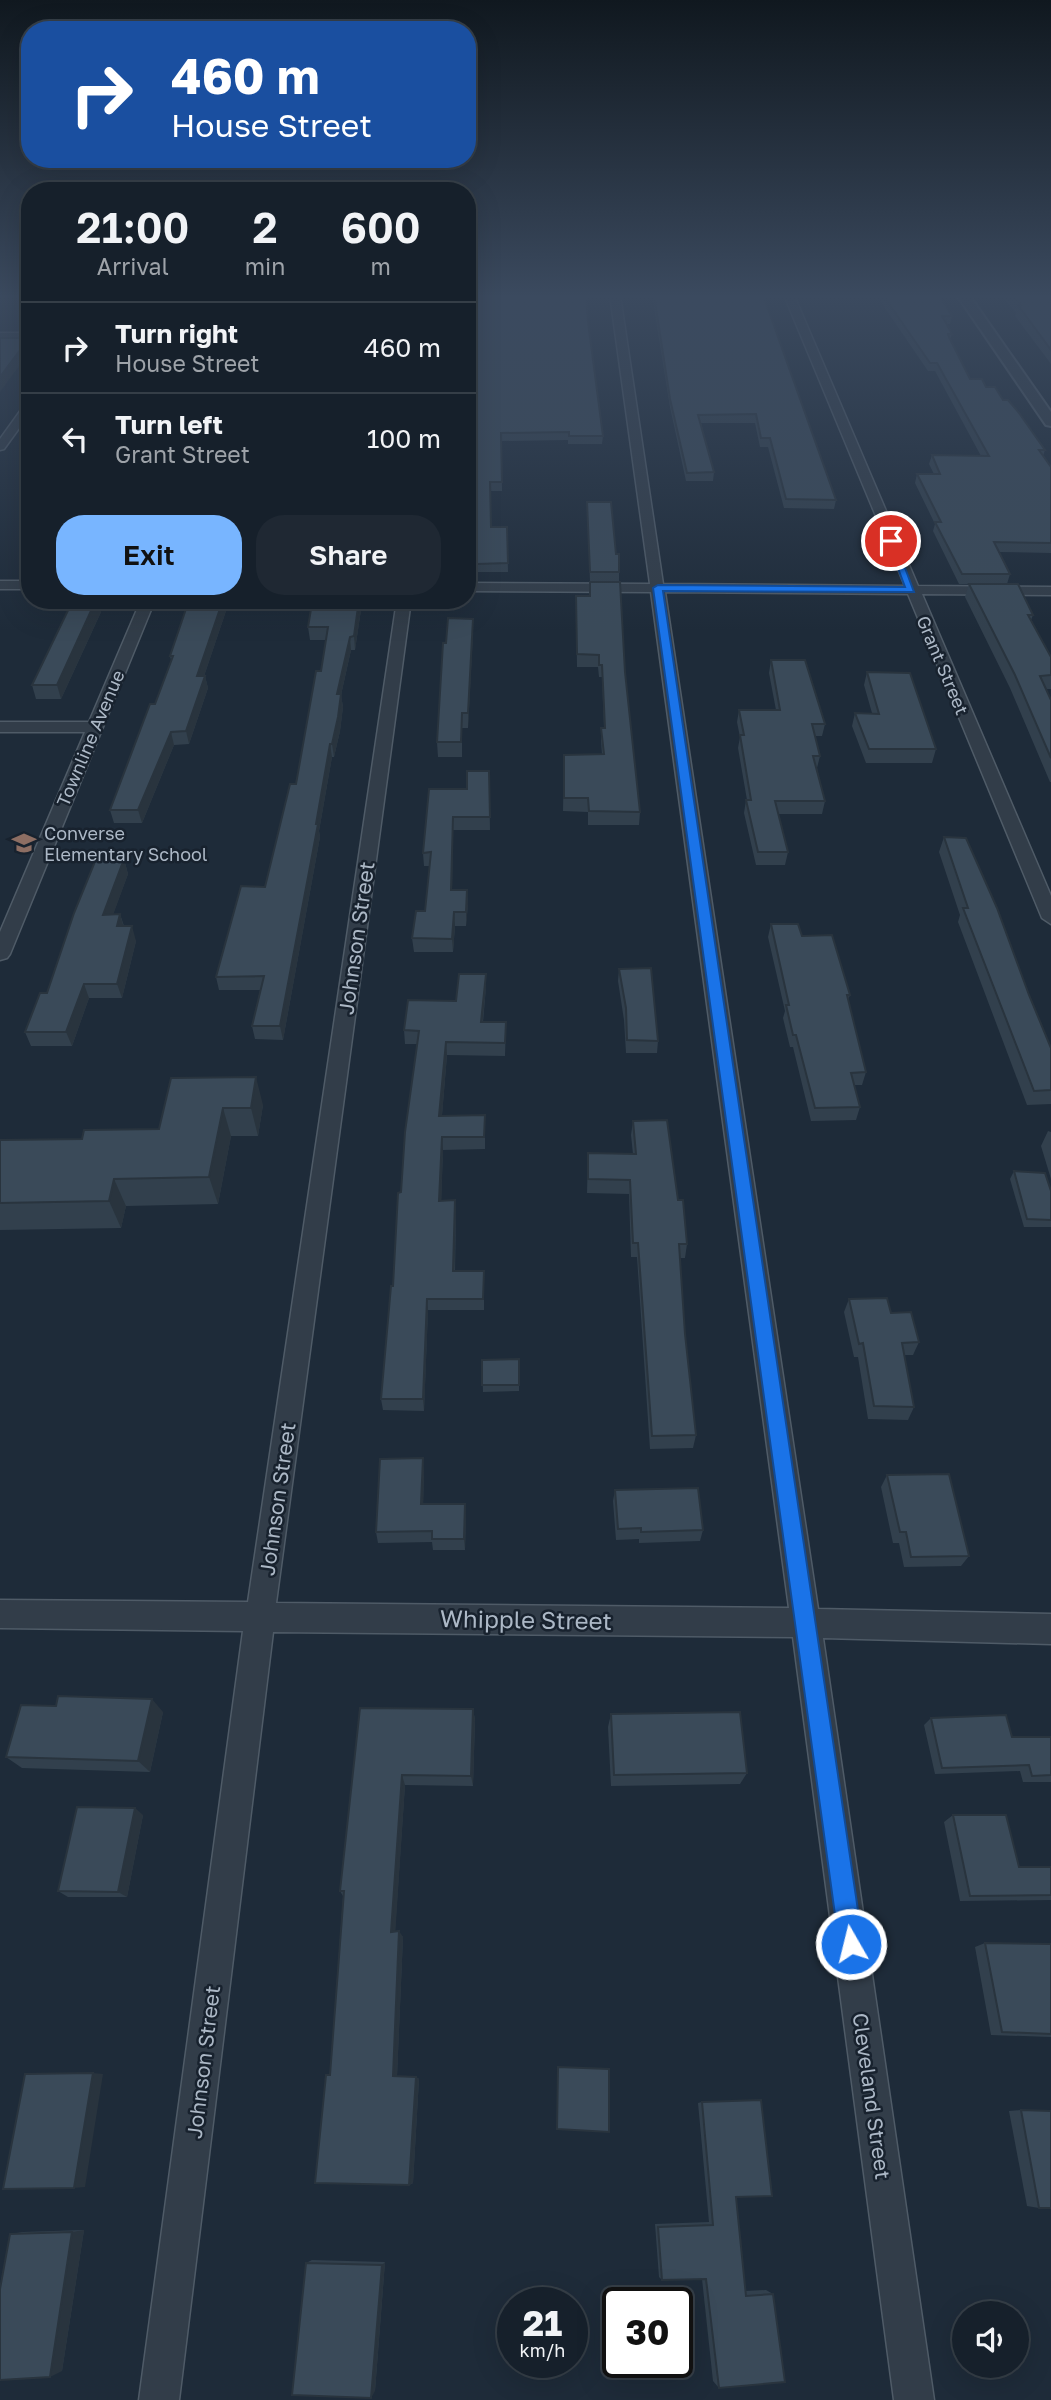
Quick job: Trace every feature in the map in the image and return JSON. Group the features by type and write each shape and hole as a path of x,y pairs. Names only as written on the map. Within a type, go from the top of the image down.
{"street":[{"name":"Cleveland Street","path":"631,407 807,1623 914,2400"},
{"name":"Grant Street","path":"835,407 1051,918"},
{"path":"1041,407 1051,422"},
{"path":"0,447 21,418"},
{"path":"0,585 21,585"},
{"path":"476,587 1051,591"},
{"name":"Townline Avenue","path":"0,954 144,609"},
{"name":"Johnson Street","path":"159,2400 260,1616 403,609"},
{"path":"0,727 95,727"},
{"name":"Whipple Street","path":"0,1614 807,1623 1051,1629"}],"building":[{"path":"476,407 599,407 603,436 569,436 569,432 501,433 502,482 490,482 491,527 507,527 508,563 477,564"},
{"path":"672,407 803,407 836,500 786,499 770,438 761,438 756,414 698,415 714,472 687,473"},
{"path":"962,407 1014,407 1045,450 1039,450 1051,467 1051,543 994,542 1010,574 962,574 935,522 941,522 917,474 940,474 932,455 989,456"},
{"path":"587,502 611,502 619,572 590,572"},
{"path":"590,582 620,582 625,672 640,812 589,811 588,798 564,798 564,755 604,754 601,728 605,728 602,665 599,665 599,655 577,654 576,596 590,596"},
{"path":"969,584 1018,584 1033,615 1028,615 1051,657 1051,675 1040,676 1051,700 1051,758 1015,675"},
{"path":"69,609 92,609 57,685 32,685"},
{"path":"186,609 220,609 197,676 205,676 186,731 171,732 138,810 110,810 150,704 155,704 173,656 170,656"},
{"path":"311,609 358,609 354,636 350,637 337,694 341,694 338,717 330,744 318,824 280,1026 252,1026 264,976 216,977 241,886 265,887 290,784 296,784 316,671 321,671 328,627 308,627"},
{"path":"448,618 473,619 468,713 462,713 461,742 437,742 443,643 446,643"},
{"path":"771,660 805,660 825,724 812,724 820,756 813,756 825,801 775,801 788,852 758,852 746,800 751,800 740,735 744,735 739,710 780,710"},
{"path":"867,672 910,673 936,749 869,749 855,713 879,714"},
{"path":"467,771 489,771 490,817 453,817 451,890 467,890 466,912 454,912 452,939 412,938 416,911 425,911 431,852 423,853 429,789 467,789"},
{"path":"944,837 966,838 997,908 1051,1048 1051,1090 1034,1091 963,908 968,908"},
{"path":"96,859 124,859 103,915 120,914 117,926 132,926 117,984 84,984 66,1032 25,1032 40,993 47,993 74,913"},
{"path":"771,924 798,924 802,936 832,935 850,995 847,995 866,1072 851,1073 860,1107 815,1108 796,1035 793,1035"},
{"path":"651,968 658,1041 627,1040 626,1008 619,969"},
{"path":"459,974 486,974 481,1022 506,1022 505,1043 446,1042 439,1116 485,1115 484,1137 442,1137 439,1201 455,1200 453,1271 484,1271 483,1299 427,1299 423,1399 381,1399 393,1286 398,1193 401,1192 405,1132 419,1031 404,1030 408,1000 456,1001"},
{"path":"256,1077 251,1108 223,1108 209,1177 114,1179 109,1201 0,1203 0,1140 82,1139 84,1130 159,1129 171,1078"},
{"path":"667,1120 678,1200 683,1200 687,1244 679,1244 696,1435 652,1436 638,1243 633,1243 630,1180 588,1179 588,1153 636,1154 633,1121"},
{"path":"1014,1171 1045,1173 1051,1191 1051,1220 1027,1219"},
{"path":"887,1298 891,1313 911,1312 919,1342 902,1343 914,1407 874,1406 863,1343 859,1344 849,1299"},
{"path":"519,1359 519,1385 482,1385 482,1360"},
{"path":"423,1458 421,1504 465,1504 464,1539 432,1539 432,1531 376,1532 380,1459"},
{"path":"949,1474 969,1556 911,1557 906,1532 900,1532 887,1475"},
{"path":"698,1488 703,1530 641,1532 641,1528 618,1529 615,1490"},
{"path":"58,1696 152,1699 138,1761 6,1757 21,1705 56,1706"},
{"path":"360,1708 473,1709 471,1776 402,1775 391,1932 399,1931 393,2076 416,2077 409,2185 315,2183 326,2075 330,2075 344,1891 340,1891"},
{"path":"740,1712 747,1773 614,1775 611,1714"},
{"path":"1006,1715 1012,1737 1051,1737 1051,1775 1032,1776 1029,1765 942,1768 931,1718"},
{"path":"77,1807 135,1808 118,1892 58,1891"},
{"path":"953,1815 1006,1815 1019,1867 1051,1867 1051,1895 970,1896"},
{"path":"985,1943 1051,1944 1051,2034 1002,2032"},
{"path":"558,2067 609,2069 609,2132 557,2129"},
{"path":"93,2073 74,2188 3,2189 25,2074"},
{"path":"761,2100 772,2196 736,2197 746,2296 773,2294 785,2382 719,2388 706,2279 662,2280 658,2227 713,2225 702,2102"},
{"path":"1021,2110 1051,2111 1051,2208 1039,2208"},
{"path":"72,2232 50,2377 0,2380 0,2289 10,2234"},
{"path":"306,2263 382,2265 371,2398 292,2395"}],"place":[{"name":"Converse Elementary School","path":"24,843"}],"route":[{"path":"851,1944 658,588 911,590 891,541"}]}
